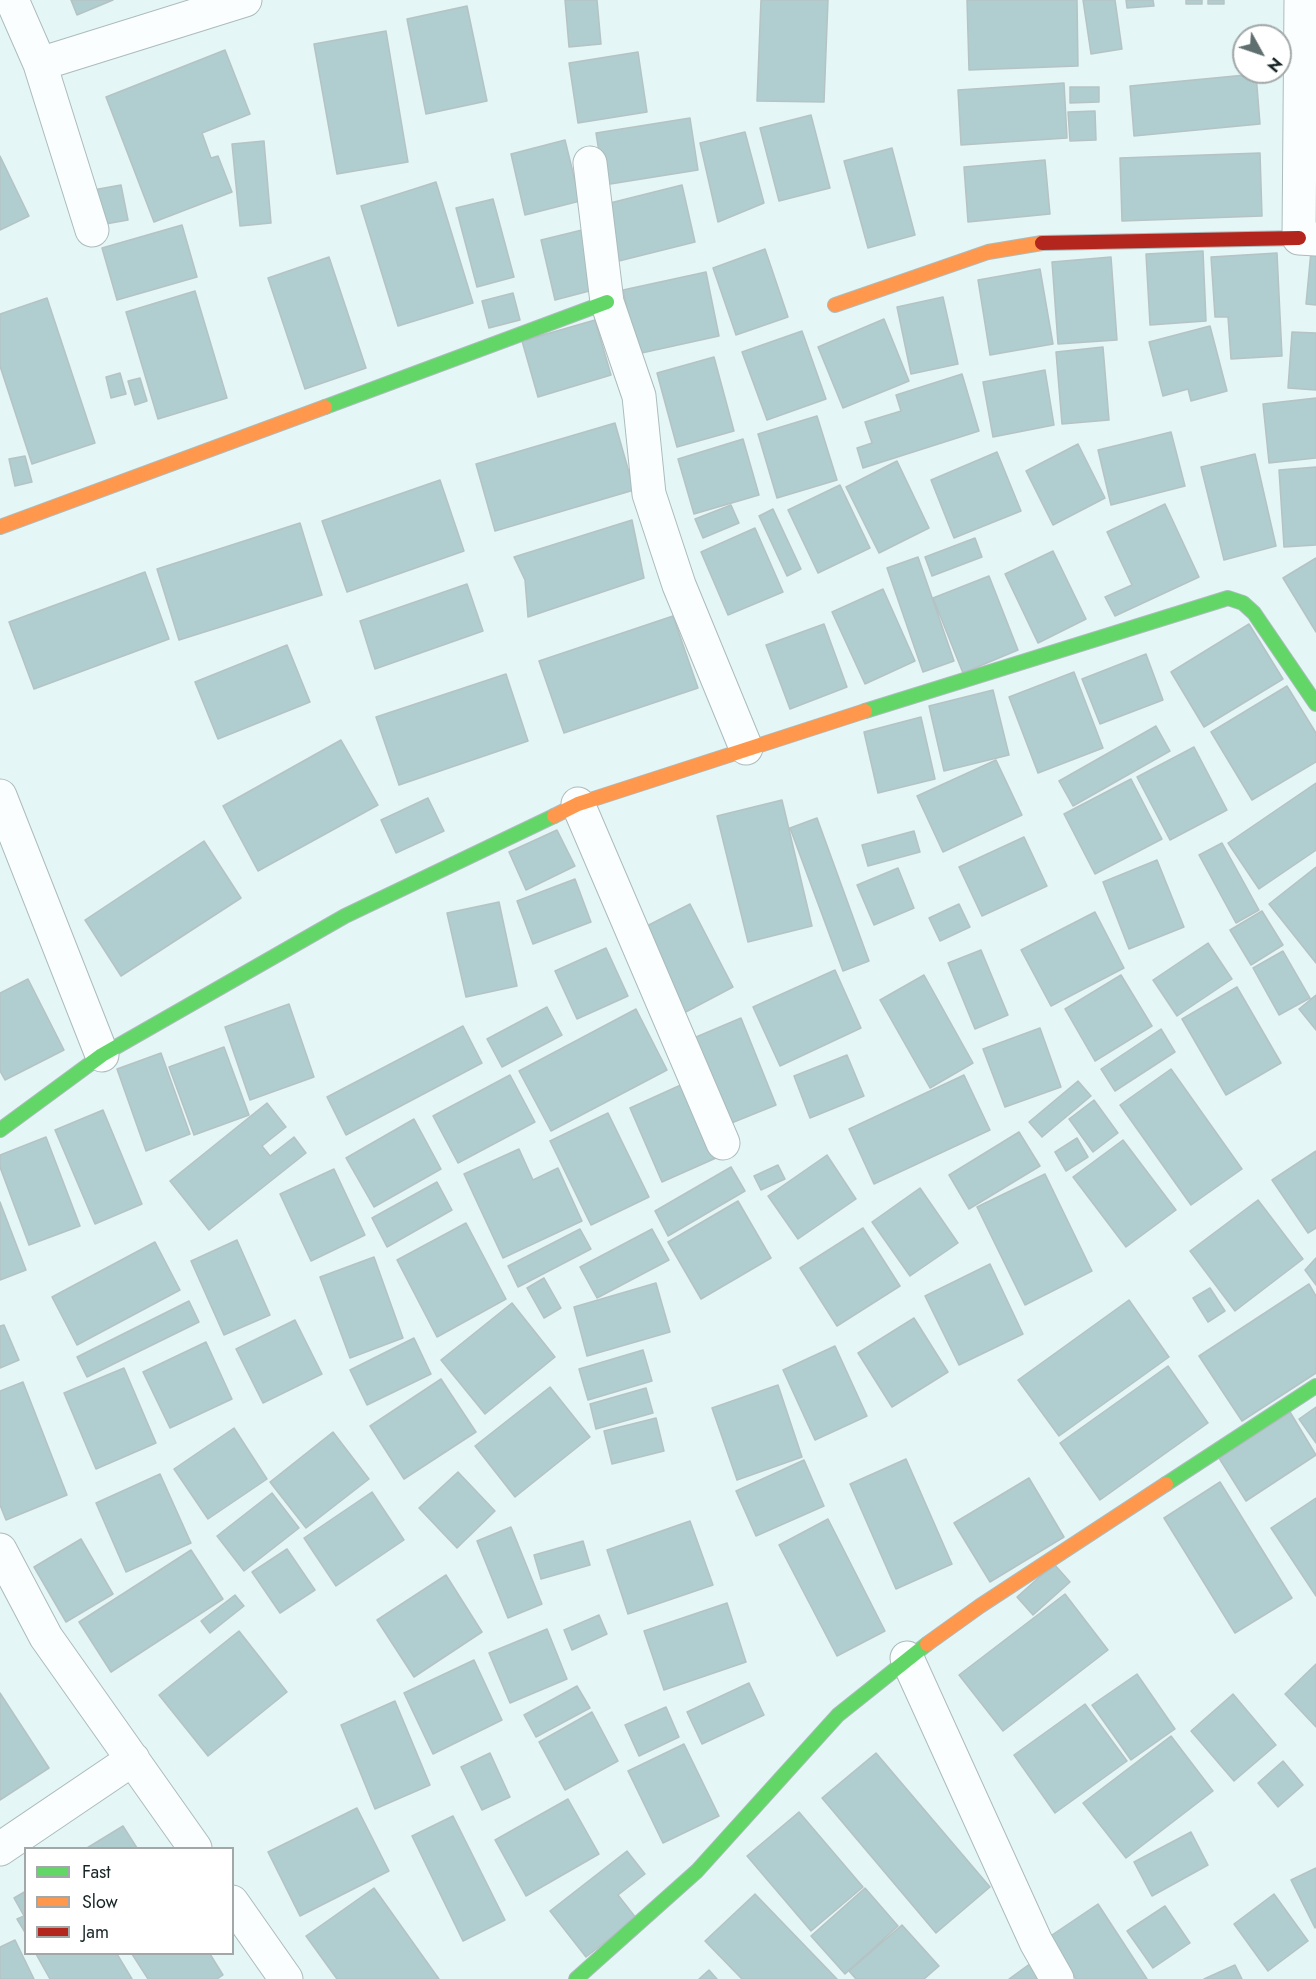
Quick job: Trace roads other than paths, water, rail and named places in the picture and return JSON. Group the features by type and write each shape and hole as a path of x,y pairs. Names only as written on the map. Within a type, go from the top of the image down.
{"street":[{"path":"12,0 40,64 92,230"},
{"path":"835,305 988,252 1048,242 1307,239 1301,0"},
{"path":"40,64 238,1"},
{"path":"590,163 607,302 639,396 649,494 679,585 746,748"},
{"path":"0,527 607,302"},
{"path":"0,1130 102,1055 345,916 578,804 746,748 1228,598 1243,603 1254,613 1316,704"},
{"path":"0,796 102,1055"},
{"path":"578,804 723,1143"},
{"path":"576,1979 698,1871 837,1715 907,1658 980,1606 1316,1386"},
{"path":"0,1550 46,1637 194,1847"},
{"path":"907,1658 1036,1942 1058,1979"},
{"path":"0,1849 134,1760"},
{"path":"234,1905 286,1979"}]}
